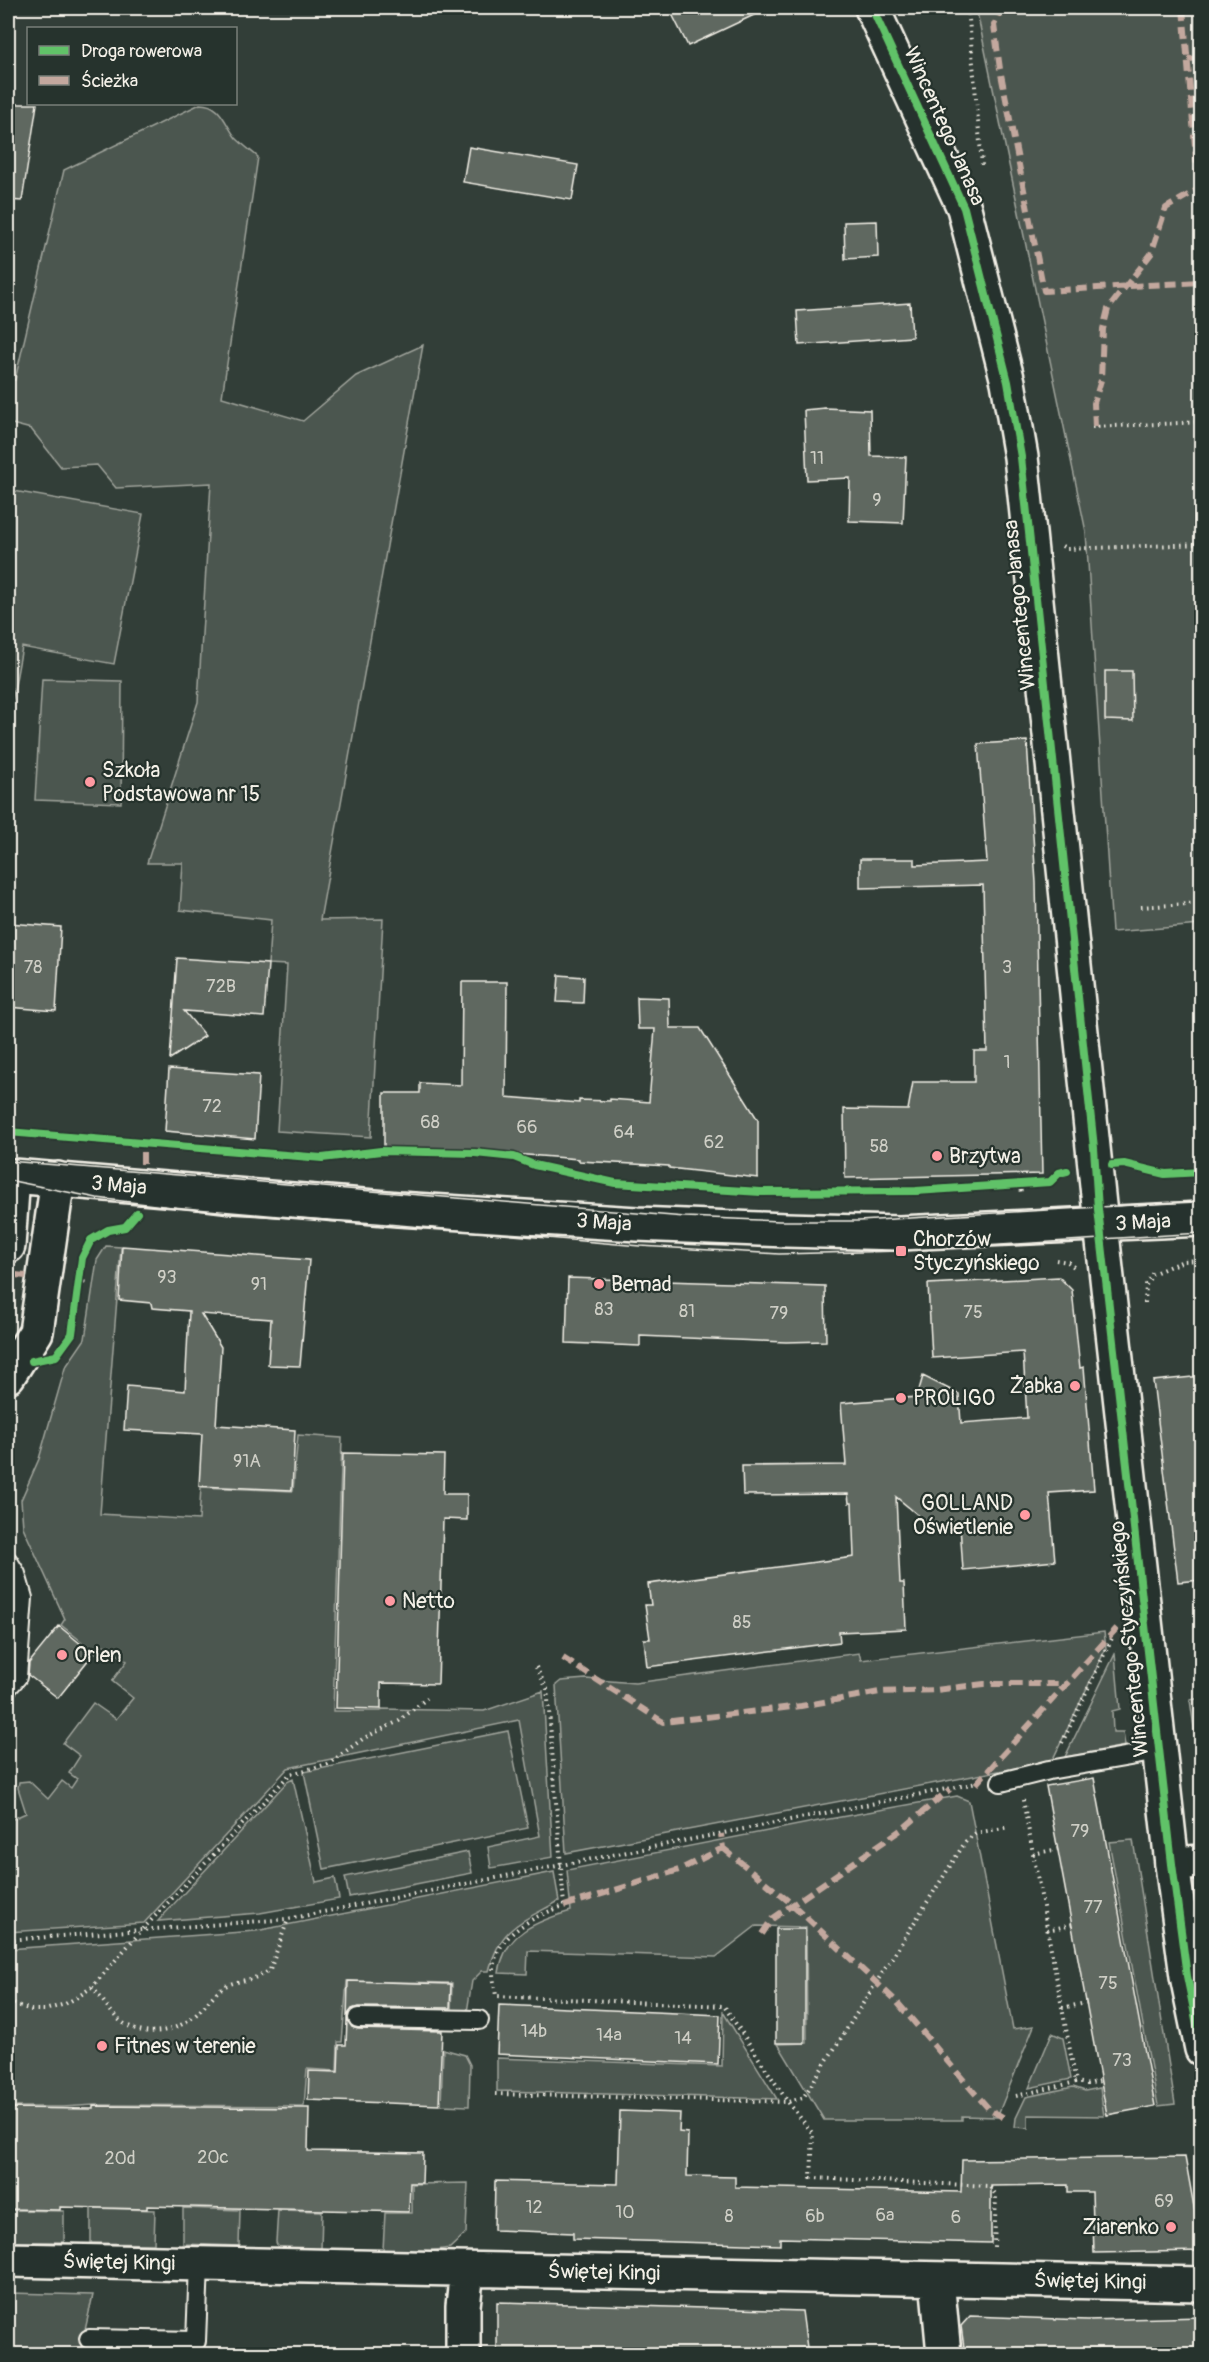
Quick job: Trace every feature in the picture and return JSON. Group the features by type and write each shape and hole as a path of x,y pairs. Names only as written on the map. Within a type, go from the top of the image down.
{"street":[{"name":"Wincentego Janasa","path":"872,8 964,208 1008,382 1021,457 1101,1224"},
{"name":"3 Maja","path":"10,1176 398,1209 648,1224 899,1233 1202,1219"},
{"path":"8,1246 10,1176"},
{"path":"8,1376 36,1332 58,1179"},
{"name":"Wincentego Styczyńskiego","path":"1101,1224 1159,1751 1187,1863 1187,1976 1202,2049"},
{"name":"Świętej Kingi","path":"8,2260 1202,2284"},
{"path":"463,2355 466,2270"},
{"path":"937,2279 944,2355"}],"lane":[{"path":"8,1561 16,1574 23,1598 16,1677 8,1687"},
{"path":"1000,1782 1049,1770 1159,1751"},
{"path":"358,2018 479,2020"},
{"path":"89,2339 196,2341 199,2264"}],"path":[{"path":"968,8 982,167"},
{"path":"1092,427 1202,422"},
{"path":"1067,549 1202,544"},
{"path":"1141,907 1202,903"},
{"path":"1020,1184 1022,1197"},
{"path":"1052,1259 1068,1262 1080,1272"},
{"path":"1184,1261 1202,1260"},
{"path":"77,1292 80,1270"},
{"path":"78,1281 88,1283"},
{"path":"1049,1770 1117,1628 1118,1639"},
{"path":"536,1666 546,1689 549,1710 564,1906 548,1912 513,1932 501,1946 493,1971 496,1996 724,2006 788,2102 813,2134 811,2178 989,2186 996,2195 994,2257"},
{"path":"8,2001 31,2010 54,2008 92,1987 141,1931 290,1774 328,1764 364,1738 399,1721 427,1698"},
{"path":"8,1940 288,1919 976,1784 1000,1782"},
{"path":"1026,1815 1076,2082"},
{"path":"495,2094 788,2102 803,2098 966,1841 976,1833 1009,1827"},
{"path":"1033,1854 1058,1849"},
{"path":"92,1987 116,2017 127,2025 141,2031 163,2031 190,2020 213,1995 225,1986 251,1980 270,1970 288,1919"},
{"path":"1047,1930 1072,1925"},
{"path":"1062,2008 1086,2003"},
{"path":"1016,2096 1076,2082 1087,2084 1100,2081"}],"shaded area":[{"path":"983,8 1201,8 1201,925 1112,932 1086,532 977,12"},
{"path":"198,105 207,105 218,111 236,138 258,157 222,397 303,421 356,376 423,345 320,920 383,919 371,1137 277,1131 287,965 268,964 271,920 180,910 183,863 147,863 198,702 211,483 116,488 97,465 61,467 31,429 8,423 8,380 15,380 64,170"},
{"path":"8,490 143,514 114,664 22,647 8,724"},
{"path":"42,679 122,681 121,803 35,800"},
{"path":"106,1246 121,1247 100,1514 199,1520 201,1487 293,1491 298,1435 342,1438 333,1711 381,1711 382,1709 484,1711 543,1691 553,1857 491,1868 488,1847 540,1836 519,1720 288,1768 144,1923 8,1932 8,1821 26,1813 18,1788 19,1782 29,1781 48,1799 62,1781 71,1788 77,1779 69,1773 80,1756 63,1743 93,1703 116,1719 133,1698 112,1681 127,1661 102,1644 96,1653 61,1625 65,1619 23,1527 21,1500 39,1459 65,1368 85,1339 97,1260"},
{"path":"1104,1632 1106,1648 1052,1761 566,1853 556,1685 561,1681 586,1679 635,1683 859,1653 861,1660"},
{"path":"1115,1654 1120,1709 1112,1711 1113,1732 1123,1732 1125,1746 1065,1757"},
{"path":"1202,1698 1201,1775 1190,1700"},
{"path":"508,1731 528,1828 324,1869 304,1772"},
{"path":"293,1779 316,1882 335,1878 339,1899 260,1913 158,1921 287,1782"},
{"path":"957,1796 969,1801 1013,2029 1034,2026 997,2117 962,2116 962,2120 824,2120 778,2044 807,2043 806,1927 756,1926 716,1957 528,1951 527,1974 499,1973 502,1959 515,1938 535,1924 571,1911 567,1870"},
{"path":"1133,1840 1175,2104 1158,2106 1109,1842"},
{"path":"468,1852 472,1873 349,1897 345,1877"},
{"path":"554,1872 559,1901 523,1921 506,1935 499,1944 489,1971 482,1971 472,1981 467,2012 451,2012 452,1983 347,1981 342,2042 338,2042 337,2071 307,2069 304,2106 8,2107 8,1949 256,1931"},
{"path":"723,2012 777,2099 497,2091 497,2058 722,2066"},
{"path":"1052,2033 1063,2038 1071,2079 1029,2088"},
{"path":"443,2049 465,2055 470,2065 469,2106 441,2105"},
{"path":"1073,2087 1085,2091 1100,2088 1104,2116 1028,2115 1028,2128 1015,2127 1016,2118 1026,2097"},
{"path":"468,2183 466,2233 450,2248 430,2251 383,2250 385,2213 412,2213 412,2184"},
{"path":"91,2208 155,2210 154,2244 91,2243"},
{"path":"183,2208 240,2210 239,2246 183,2244"},
{"path":"8,2210 64,2211 64,2242 8,2242"},
{"path":"278,2210 322,2211 321,2249 278,2248 276,2242"},
{"path":"8,2293 93,2295 80,2352 163,2354 15,2354 8,2352"}],"building":[{"path":"669,8 769,8 688,46"},
{"path":"8,104 37,105 22,201 8,200"},
{"path":"469,147 578,165 572,200 463,182"},
{"path":"877,221 878,257 845,259 844,222"},
{"path":"910,303 912,337 799,345 797,311"},
{"path":"825,408 870,410 871,456 906,457 903,523 849,521 850,478 807,480 804,410"},
{"path":"1105,671 1132,671 1133,721 1105,720"},
{"path":"1027,741 1036,883 1042,1174 845,1178 844,1109 908,1110 913,1082 974,1082 974,1051 987,1051 983,885 860,888 860,859 915,859 915,865 987,862 978,744"},
{"path":"8,923 61,927 56,1011 8,1007"},
{"path":"177,958 268,964 264,1017 184,1011 205,1036 170,1059"},
{"path":"559,975 584,977 583,1003 557,1002"},
{"path":"462,982 507,982 506,1097 579,1103 579,1100 610,1101 610,1099 649,1102 655,1029 638,1029 637,997 669,998 670,1028 700,1028 758,1120 758,1178 669,1168 669,1166 579,1161 579,1159 475,1151 384,1149 384,1093 420,1093 420,1083 461,1085"},
{"path":"169,1069 259,1075 255,1139 165,1131"},
{"path":"122,1246 309,1260 300,1366 268,1365 271,1319 201,1314 221,1347 216,1425 295,1430 292,1490 199,1486 202,1434 124,1430 127,1386 185,1391 189,1311 152,1308 151,1303 119,1300"},
{"path":"1059,1277 1072,1290 1080,1368 1084,1367 1094,1490 1049,1493 1055,1561 963,1570 960,1526 935,1529 896,1497 900,1583 904,1583 906,1629 839,1632 840,1642 647,1667 644,1639 650,1639 645,1605 651,1605 648,1584 854,1557 852,1503 849,1503 848,1494 743,1495 742,1466 846,1465 841,1403 917,1397 923,1376 959,1394 961,1423 1027,1418 1023,1352 932,1358 928,1284"},
{"path":"568,1278 825,1286 826,1341 786,1342 640,1336 640,1346 566,1343"},
{"path":"1202,1376 1202,1580 1178,1582 1153,1381"},
{"name":"Netto","path":"343,1453 444,1455 443,1494 467,1494 467,1520 443,1519 438,1684 381,1683 381,1709 336,1708"},
{"path":"59,1626 93,1654 58,1698 28,1675 29,1663"},
{"path":"1094,1778 1155,2106 1107,2115 1046,1786"},
{"path":"776,1929 805,1929 805,2043 776,2043"},
{"path":"348,1981 451,1984 450,2008 358,2007 352,2009 347,2017"},
{"path":"499,2005 720,2015 718,2064 497,2054"},
{"path":"347,2019 352,2027 358,2029 442,2031 439,2105 308,2100 309,2071 338,2072 339,2045 346,2045"},
{"path":"93,2106 309,2108 308,2151 423,2153 422,2183 410,2183 409,2212 147,2206 147,2209 60,2207 60,2210 8,2209 8,2108 93,2109"},
{"path":"620,2111 680,2113 679,2132 688,2133 687,2176 735,2177 735,2187 961,2192 962,2160 1185,2157 1202,2251 1094,2253 1092,2192 1068,2192 1068,2185 991,2186 991,2243 780,2238 780,2245 573,2239 573,2233 494,2230 495,2181 618,2184"},
{"path":"497,2302 802,2311 808,2355 497,2355"},
{"path":"970,2316 1087,2320 1202,2317 1202,2355 965,2355 961,2326"}],"tram line":[{"path":"8,1161 685,1217 780,1221 859,1221 1202,1201"},
{"path":"8,1180 97,1198 229,1214 375,1223 640,1246 779,1254 901,1251 1202,1233"}],"marked path":[{"path":"1006,8 1001,11 994,25 1000,69 1044,291 1202,282"},
{"path":"1183,8 1202,226"},
{"path":"1188,59 1202,58"},
{"path":"1095,427 1094,403 1101,380 1103,329 1108,309 1151,254 1166,208 1202,187"},
{"path":"143,1143 143,1164"},
{"path":"15,1275 26,1276"},
{"path":"976,1784 1117,1628"},
{"path":"563,1658 663,1722 801,1706 880,1692 936,1690 984,1684 1068,1684"},
{"path":"762,1934 772,1919 905,1827 950,1789"},
{"path":"564,1906 679,1870 723,1848 721,1834"},
{"path":"723,1848 792,1904 897,2002 989,2109 1006,2119"}],"cycle path":[{"path":"872,8 964,208 1008,382 1021,457 1094,1148 1098,1209 1172,1864 1187,1976 1202,2049"},
{"path":"8,1132 322,1158 381,1151 475,1153 514,1157 534,1165 615,1183 761,1192 916,1191 1050,1182 1059,1173 1067,1171"},
{"path":"1112,1165 1124,1164 1165,1174 1202,1172"},
{"path":"32,1361 56,1356 72,1334 82,1258 91,1240 108,1230 125,1227 137,1213"}],"place":[{"name":"Szkoła Podstawowa nr 15","path":"90,782"},
{"name":"Brzytwa","path":"937,1156"},
{"name":"Chorzów Styczyńskiego","path":"901,1251"},
{"name":"Bemad","path":"599,1284"},
{"name":"Żabka","path":"1075,1386"},
{"name":"PROLIGO","path":"901,1398"},
{"name":"GOLLAND Oświetlenie","path":"1025,1515"},
{"name":"Netto","path":"390,1601"},
{"name":"Orlen","path":"62,1655"},
{"name":"Fitnes w terenie","path":"102,2046"},
{"name":"Ziarenko","path":"1171,2227"}]}
